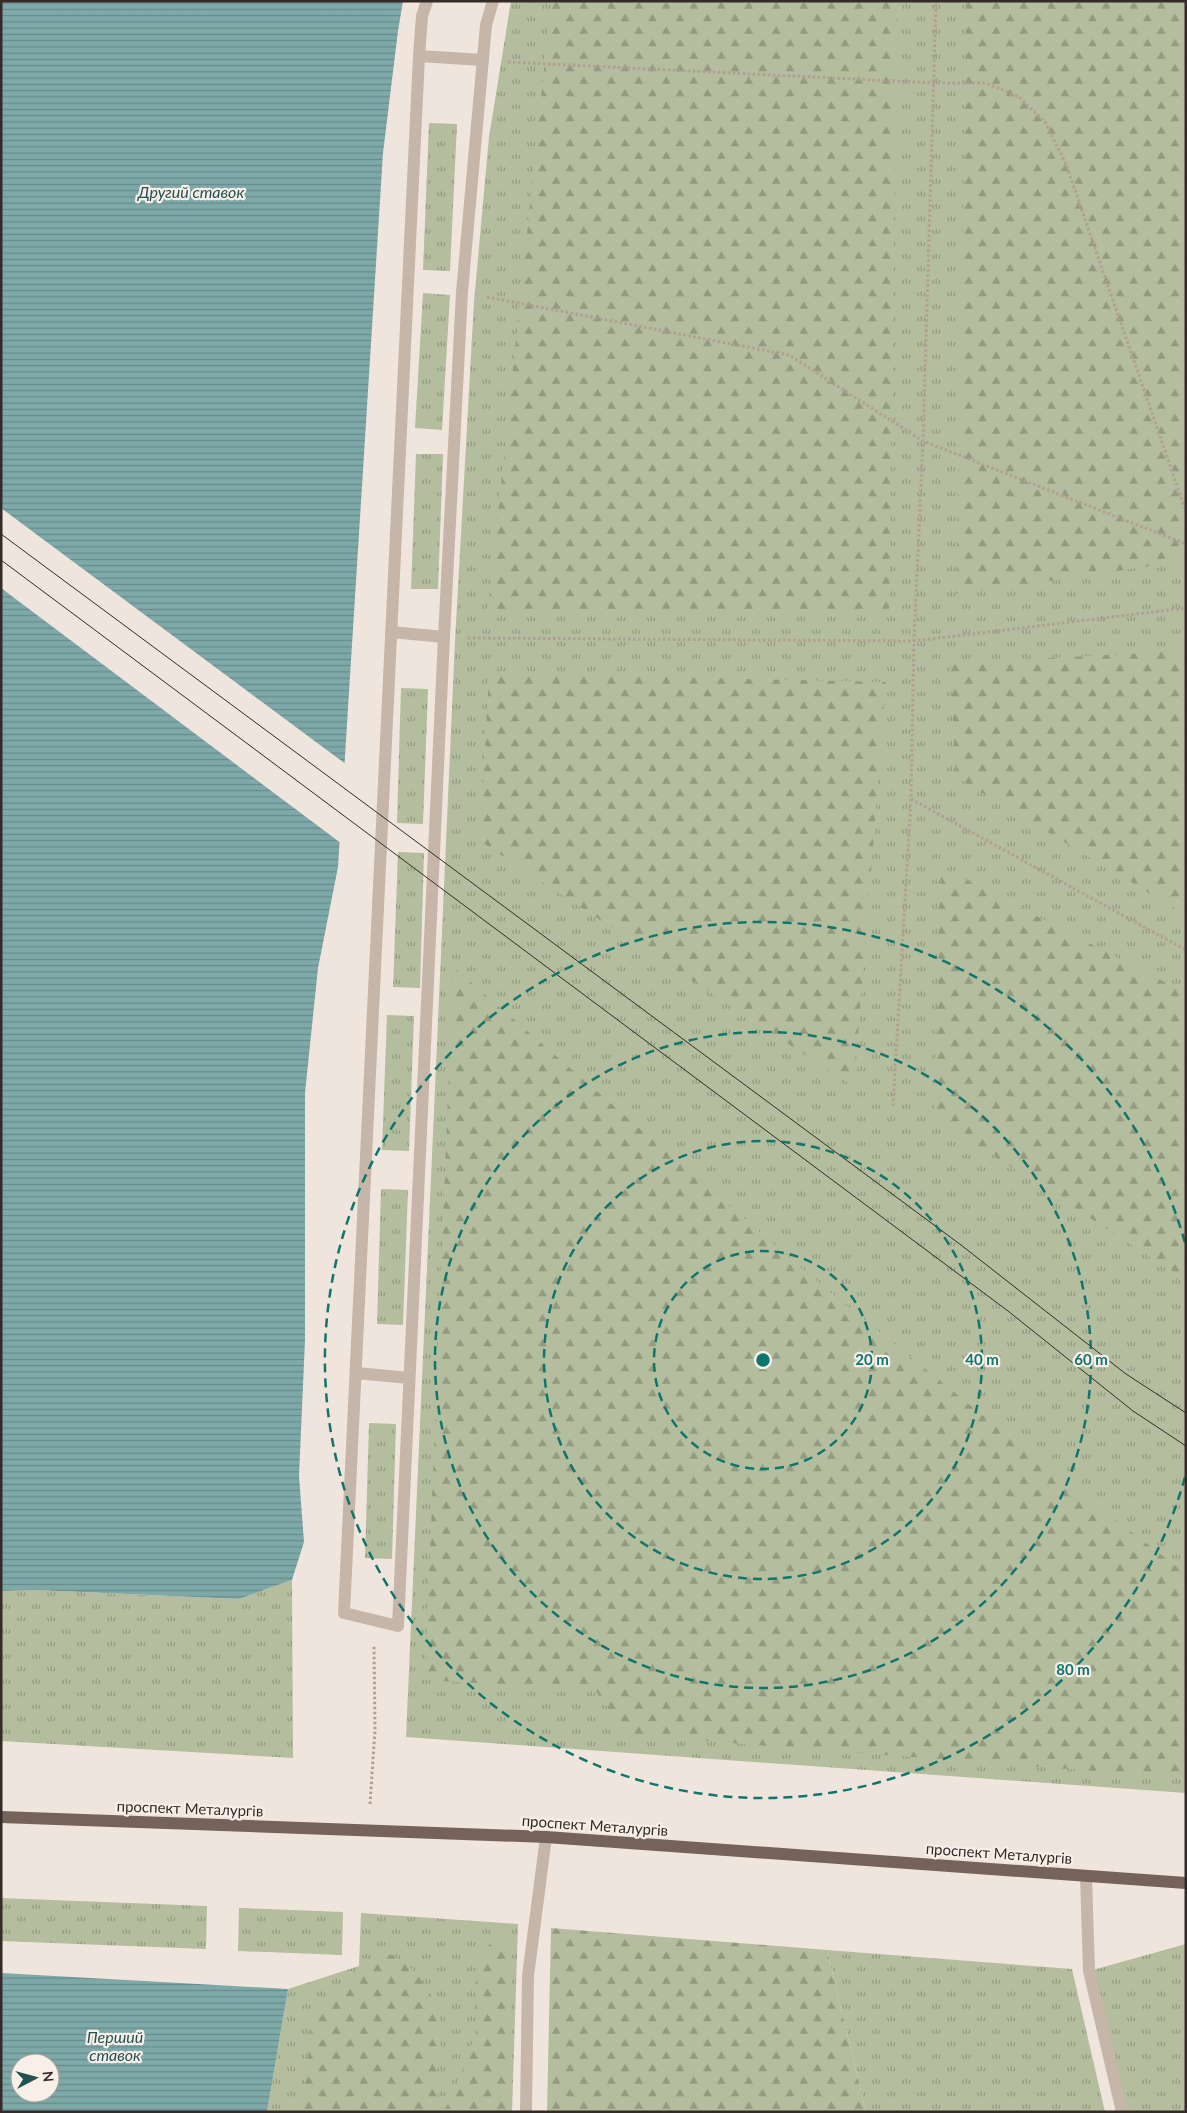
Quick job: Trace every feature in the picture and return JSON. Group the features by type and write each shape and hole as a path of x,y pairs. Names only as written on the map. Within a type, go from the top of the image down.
{"main road":[{"name":"проспект Металургів","path":"1,1817 546,1837 1186,1883"}],"street":[{"path":"427,1 422,16 419,56 344,1614 398,1626 462,292 482,60 486,24 493,1"},
{"path":"419,56 482,60"},
{"path":"391,632 444,638"},
{"path":"356,1373 409,1378"},
{"path":"526,2112 528,1976 546,1837"},
{"path":"1086,1876 1089,1970 1122,2112"}],"path":[{"path":"893,1106 911,799 914,641 923,441 936,1"},
{"path":"482,60 935,83 986,83 1019,97 1045,122 1066,164 1186,512"},
{"path":"462,292 789,355 923,441 1186,544"},
{"path":"444,638 914,641 1186,608"},
{"path":"911,799 1186,950"},
{"path":"368,1831 375,1730 374,1620"}],"green space":[{"path":"511,1 1186,1 1186,1793 406,1737 455,641 474,302 489,137"},
{"path":"551,1 897,1 889,614 488,610"},
{"path":"967,1 1186,1 1186,561 956,594"},
{"path":"429,123 457,124 450,271 423,270"},
{"path":"423,293 450,295 442,430 415,428"},
{"path":"416,454 443,454 438,589 411,589"},
{"path":"1186,651 1186,915 956,777 950,663"},
{"path":"489,673 886,682 854,1087 480,841"},
{"path":"401,688 428,689 423,824 397,823"},
{"path":"398,852 424,853 420,988 393,987"},
{"path":"941,867 1186,993 1186,1280 934,1117"},
{"path":"453,967 814,1279 1028,1452 1186,1574 1186,1778 627,1735 595,1690 425,1680"},
{"path":"387,1015 414,1016 409,1151 382,1150"},
{"path":"381,1189 408,1190 403,1325 377,1324"},
{"path":"369,1423 396,1424 392,1559 365,1558"},
{"path":"292,1580 293,1758 1,1741 1,1591 36,1590 239,1599"},
{"path":"1,1898 207,1906 206,1949 1,1941"},
{"path":"239,1908 343,1912 342,1955 238,1951"},
{"path":"361,1913 518,1924 512,2112 267,2112 288,1989 359,1966"},
{"path":"551,1928 827,1950 866,2112 547,2112"},
{"path":"497,1938 507,1940 512,1967 505,1999 509,2052 506,2112 301,2112 312,2022 327,1999 341,1986 360,1978 375,1950 388,1953 411,1969 421,1979 435,2004 441,2031 437,2089 444,2110 454,2095 476,2031 475,1989 479,1955"},
{"path":"1186,1944 1186,2112 1122,2112 1089,1971"},
{"path":"827,1950 1072,1969 1105,2112 866,2112"}],"water":[{"name":"Другий ставок","path":"1,1 403,1 383,153 338,867 318,968 305,1093 305,1340 299,1476 304,1542 292,1580 239,1599 36,1590 1,1591"},
{"name":"Перший ставок","path":"1,1973 288,1989 267,2112 1,2112"}],"pier":[{"path":"1,508 347,765 342,844 1,588"}],"tram line":[{"path":"1,534 961,1245 1126,1374 1186,1413"},
{"path":"1,560 1008,1311 1133,1411 1186,1446"}]}
